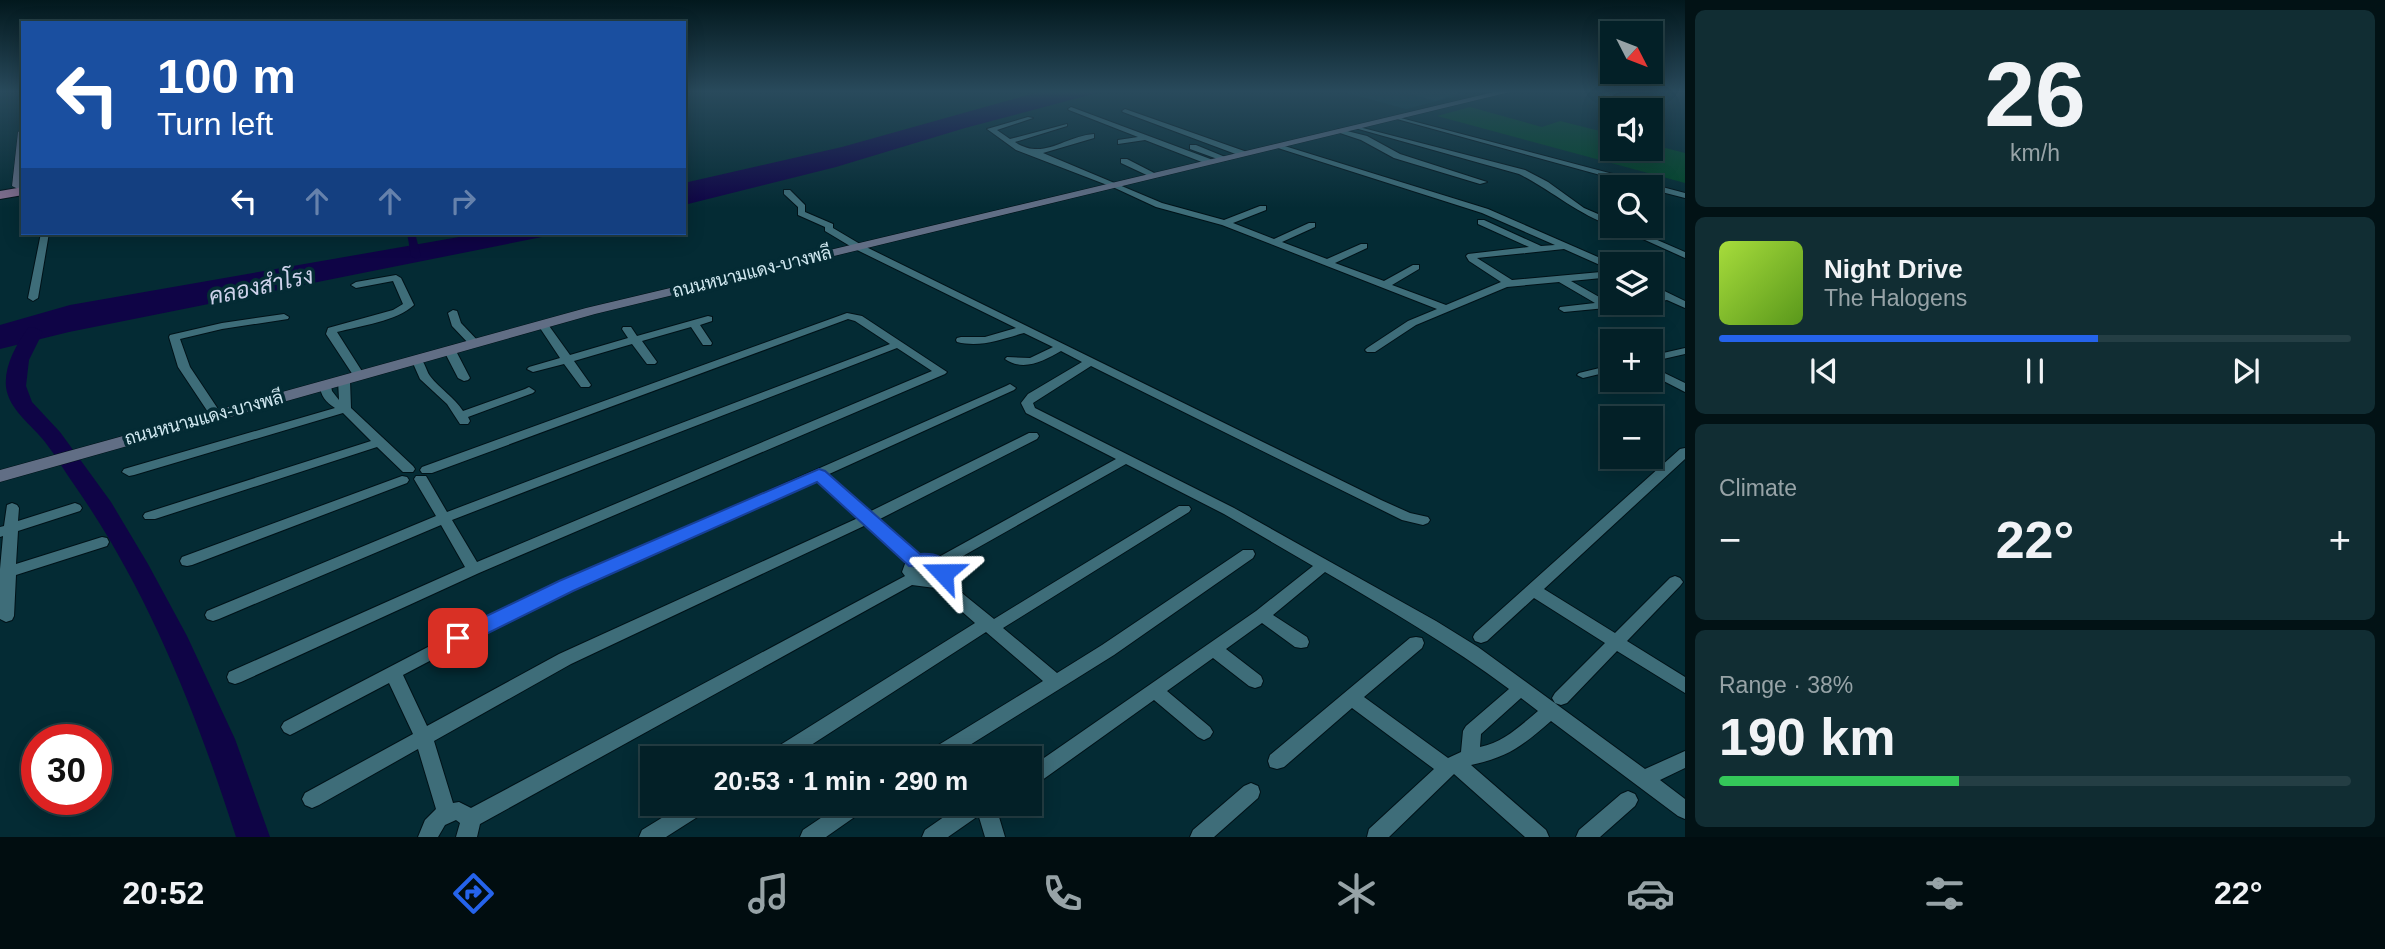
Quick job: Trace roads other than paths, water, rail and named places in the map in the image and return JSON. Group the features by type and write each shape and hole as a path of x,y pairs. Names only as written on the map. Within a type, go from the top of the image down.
{"main road":[{"name":"ถนนหนามแดง-บางพลี","path":"0,476 543,325 1343,130"},
{"path":"0,189 21,187"},
{"path":"0,195 21,187"}],"street":[{"path":"993,130 1009,141 1062,165 1119,184 1159,205 1225,223 1446,310"},
{"path":"1009,141 1047,130"},
{"path":"1124,130 1210,162"},
{"path":"1177,130 1244,154"},
{"path":"1368,130 1522,172 1545,184 1581,210 1600,218"},
{"path":"1437,130 1600,175"},
{"path":"1439,130 1685,198"},
{"path":"1339,131 1364,138 1397,156 1483,182"},
{"path":"1486,141 1501,134"},
{"path":"1165,135 1190,135"},
{"path":"1037,153 1091,136"},
{"path":"1121,142 1144,138"},
{"path":"1281,146 1485,211 1600,262"},
{"path":"1193,147 1226,159"},
{"path":"1062,165 1080,159"},
{"path":"1124,161 1156,176"},
{"path":"787,192 802,207 801,214 830,226 828,229 859,247 1376,503 1407,517 1423,520"},
{"path":"1663,193 1685,198"},
{"path":"1225,223 1263,208"},
{"path":"1481,222 1540,249"},
{"path":"1274,242 1311,225"},
{"path":"33,298 46,235"},
{"path":"1646,238 1685,255"},
{"path":"1327,263 1364,246"},
{"path":"1511,284 1472,260 1471,256 1562,247"},
{"path":"1384,285 1416,267"},
{"path":"1371,349 1412,323 1511,284 1600,275"},
{"path":"356,285 396,278 409,305 397,312 332,330 331,334 359,376"},
{"path":"1560,279 1600,302"},
{"path":"1663,293 1685,304"},
{"path":"1564,309 1600,306"},
{"path":"453,313 456,324 475,344"},
{"path":"235,677 474,569 941,372 858,318 847,316 424,475 412,482 380,442 345,409 331,400 326,384"},
{"path":"216,415 184,368 174,337 222,326 284,317"},
{"path":"533,369 708,319"},
{"path":"693,323 707,343"},
{"path":"543,325 585,385"},
{"path":"961,340 981,342 1026,328"},
{"path":"627,329 651,362"},
{"path":"213,615 444,518 900,344"},
{"path":"1011,359 1021,363 1034,361 1062,346"},
{"path":"450,351 464,378"},
{"path":"1663,356 1685,351"},
{"path":"418,361 424,377 452,402 462,418 529,391"},
{"path":"1091,361 1032,397 1027,403 1031,410 1228,511 1430,625 1520,689 1556,705 1643,779 1682,803"},
{"path":"1583,375 1600,371"},
{"path":"1663,376 1685,388"},
{"path":"344,380 345,409"},
{"path":"290,727 566,586 1010,388"},
{"path":"128,472 345,409"},
{"path":"312,799 565,659 869,519 1033,436"},
{"path":"150,516 380,442"},
{"path":"1481,637 1685,452"},
{"path":"938,564 1127,458"},
{"path":"187,561 405,475"},
{"path":"424,475 444,518 474,569"},
{"path":"428,837 435,820 447,813 459,811 468,828 914,570 926,559 938,564 943,573 937,581 922,583 914,570 869,519 819,475"},
{"path":"6,616 5,530 12,508"},
{"path":"5,530 75,508"},
{"path":"794,746 1184,509"},
{"path":"4,574 102,542"},
{"path":"952,746 1108,650 1248,554"},
{"path":"1042,769 1262,615 1324,565"},
{"path":"937,581 1055,681"},
{"path":"1457,762 1507,746 1556,705 1675,582"},
{"path":"1534,590 1685,685"},
{"path":"1262,615 1301,642"},
{"path":"1277,761 1416,643"},
{"path":"1214,649 1255,681"},
{"path":"393,673 424,737 447,813"},
{"path":"1376,836 1457,762 1472,731 1520,689"},
{"path":"1156,691 1204,732"},
{"path":"1352,698 1457,762 1539,837"},
{"path":"1643,779 1685,759"},
{"path":"1200,837 1251,792"},
{"path":"1586,837 1629,800"},
{"path":"649,837 682,816"},
{"path":"810,837 840,816"},
{"path":"932,837 962,816"},
{"path":"989,816 989,827 995,837"}],"water":[{"path":"902,130 958,130 836,167 686,204 686,183 842,147"},
{"name":"คลองสำโรง","path":"471,235 552,235 69,332 0,349 0,325 70,305"}],"waterway":[{"path":"411,235 416,256"},
{"path":"34,332 19,360 16,386 22,404 52,437 103,508 135,564 173,636 220,739 253,837"}]}
